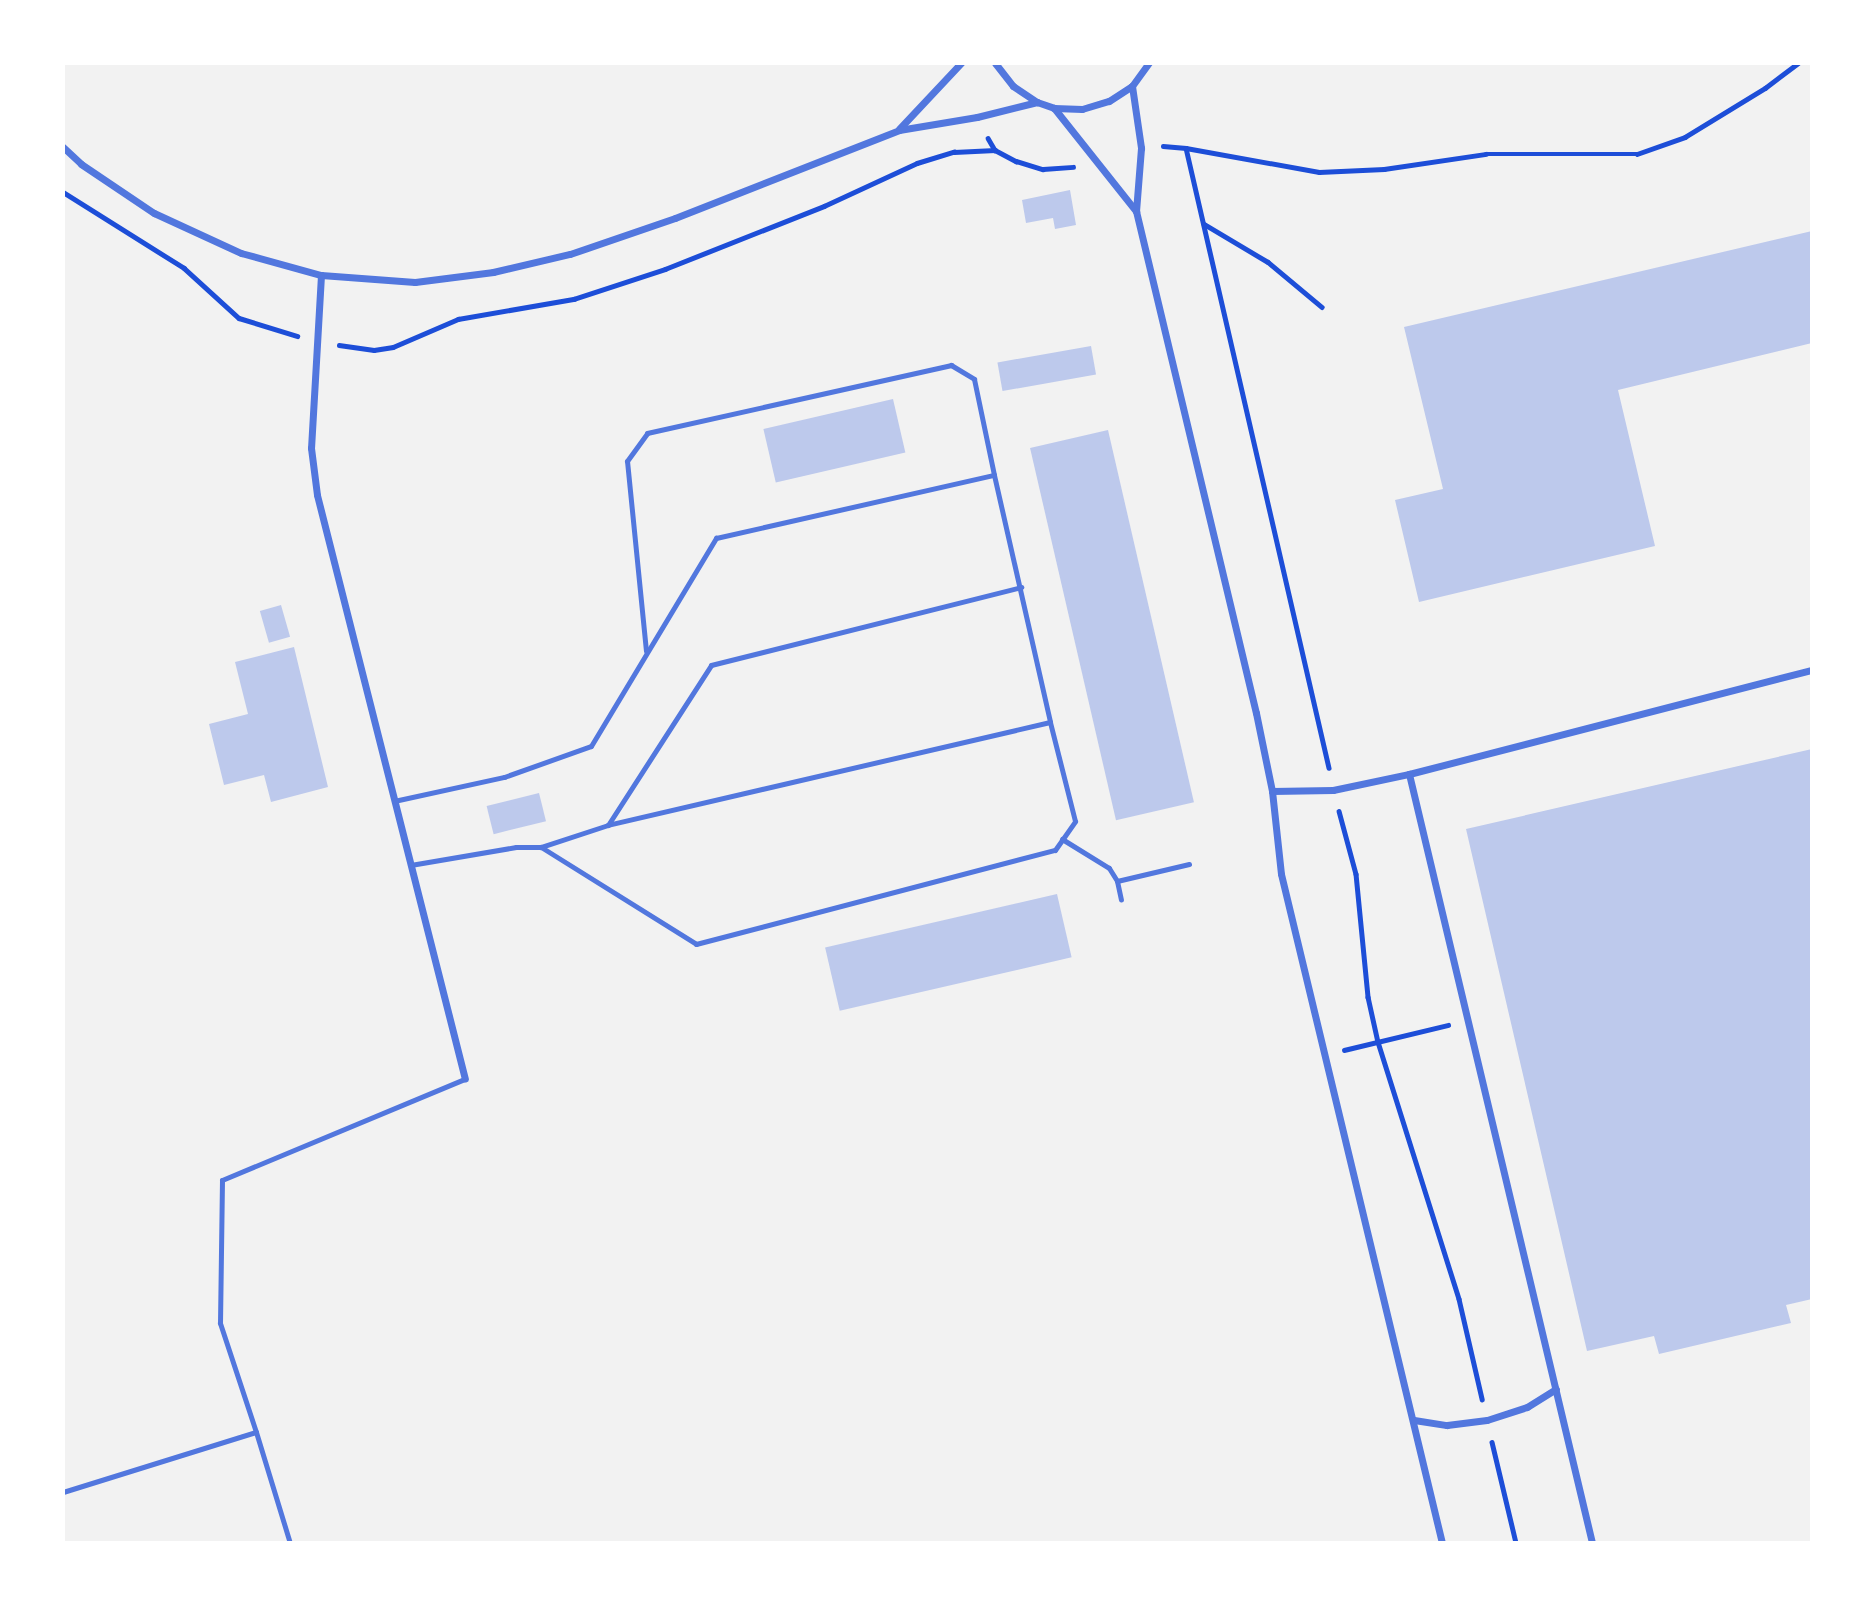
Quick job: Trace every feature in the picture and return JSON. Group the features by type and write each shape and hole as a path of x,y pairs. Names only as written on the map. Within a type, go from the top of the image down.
{"street":[{"path":"899,130 961,63"},
{"path":"995,63 1013,86 1037,102 1054,107 1091,107 1109,101 1132,86 1149,63"},
{"path":"1132,86 1141,148 1136,211 1256,713 1272,791 1281,874 1442,1543"},
{"path":"63,148 81,164 154,213 241,253 321,275 415,282 493,272 570,254 675,218 899,130 976,117 1037,102"},
{"path":"1054,107 1136,211"},
{"path":"321,275 311,448 317,495 465,1079"},
{"path":"1272,791 1334,790 1409,774 1812,670"},
{"path":"1409,774 1592,1543"},
{"path":"1414,1420 1447,1425 1488,1420 1527,1407 1556,1389"}],"lane":[{"path":"541,847 696,944 1055,850 1075,821 1050,722 974,379 951,365 647,433 627,461 646,653"},
{"path":"394,802 504,777 591,746 716,538 994,475"},
{"path":"608,825 711,666 1021,587"},
{"path":"411,864 516,848 541,847 608,825 1050,722"},
{"path":"1062,839 1109,868 1117,881 1121,900"},
{"path":"1117,881 1189,864"},
{"path":"290,1543 220,1323 222,1180 465,1079"},
{"path":"63,1492 256,1432"}],"path":[{"path":"1186,148 1319,172 1384,169 1486,154 1637,154 1685,137 1765,88 1798,63"},
{"path":"1203,224 1268,262 1322,307"},
{"path":"1326,1054 1469,1020"}],"building":[{"path":"1070,190 1076,225 1055,229 1053,218 1026,223 1022,200"},
{"path":"1812,231 1812,343 1618,390 1655,546 1419,602 1395,500 1443,489 1404,327"},
{"path":"1091,346 1096,375 1002,391 997,362"},
{"path":"893,399 905,453 776,483 763,429"},
{"path":"1108,430 1194,802 1116,820 1030,448"},
{"path":"281,605 290,637 269,643 260,611"},
{"path":"294,647 328,787 271,802 264,775 224,785 209,724 248,714 235,662"},
{"path":"1812,749 1812,1299 1786,1305 1791,1323 1659,1354 1654,1336 1587,1351 1466,829"},
{"path":"539,793 546,821 494,834 487,806"},
{"path":"1057,894 1072,957 840,1011 825,948"}]}
